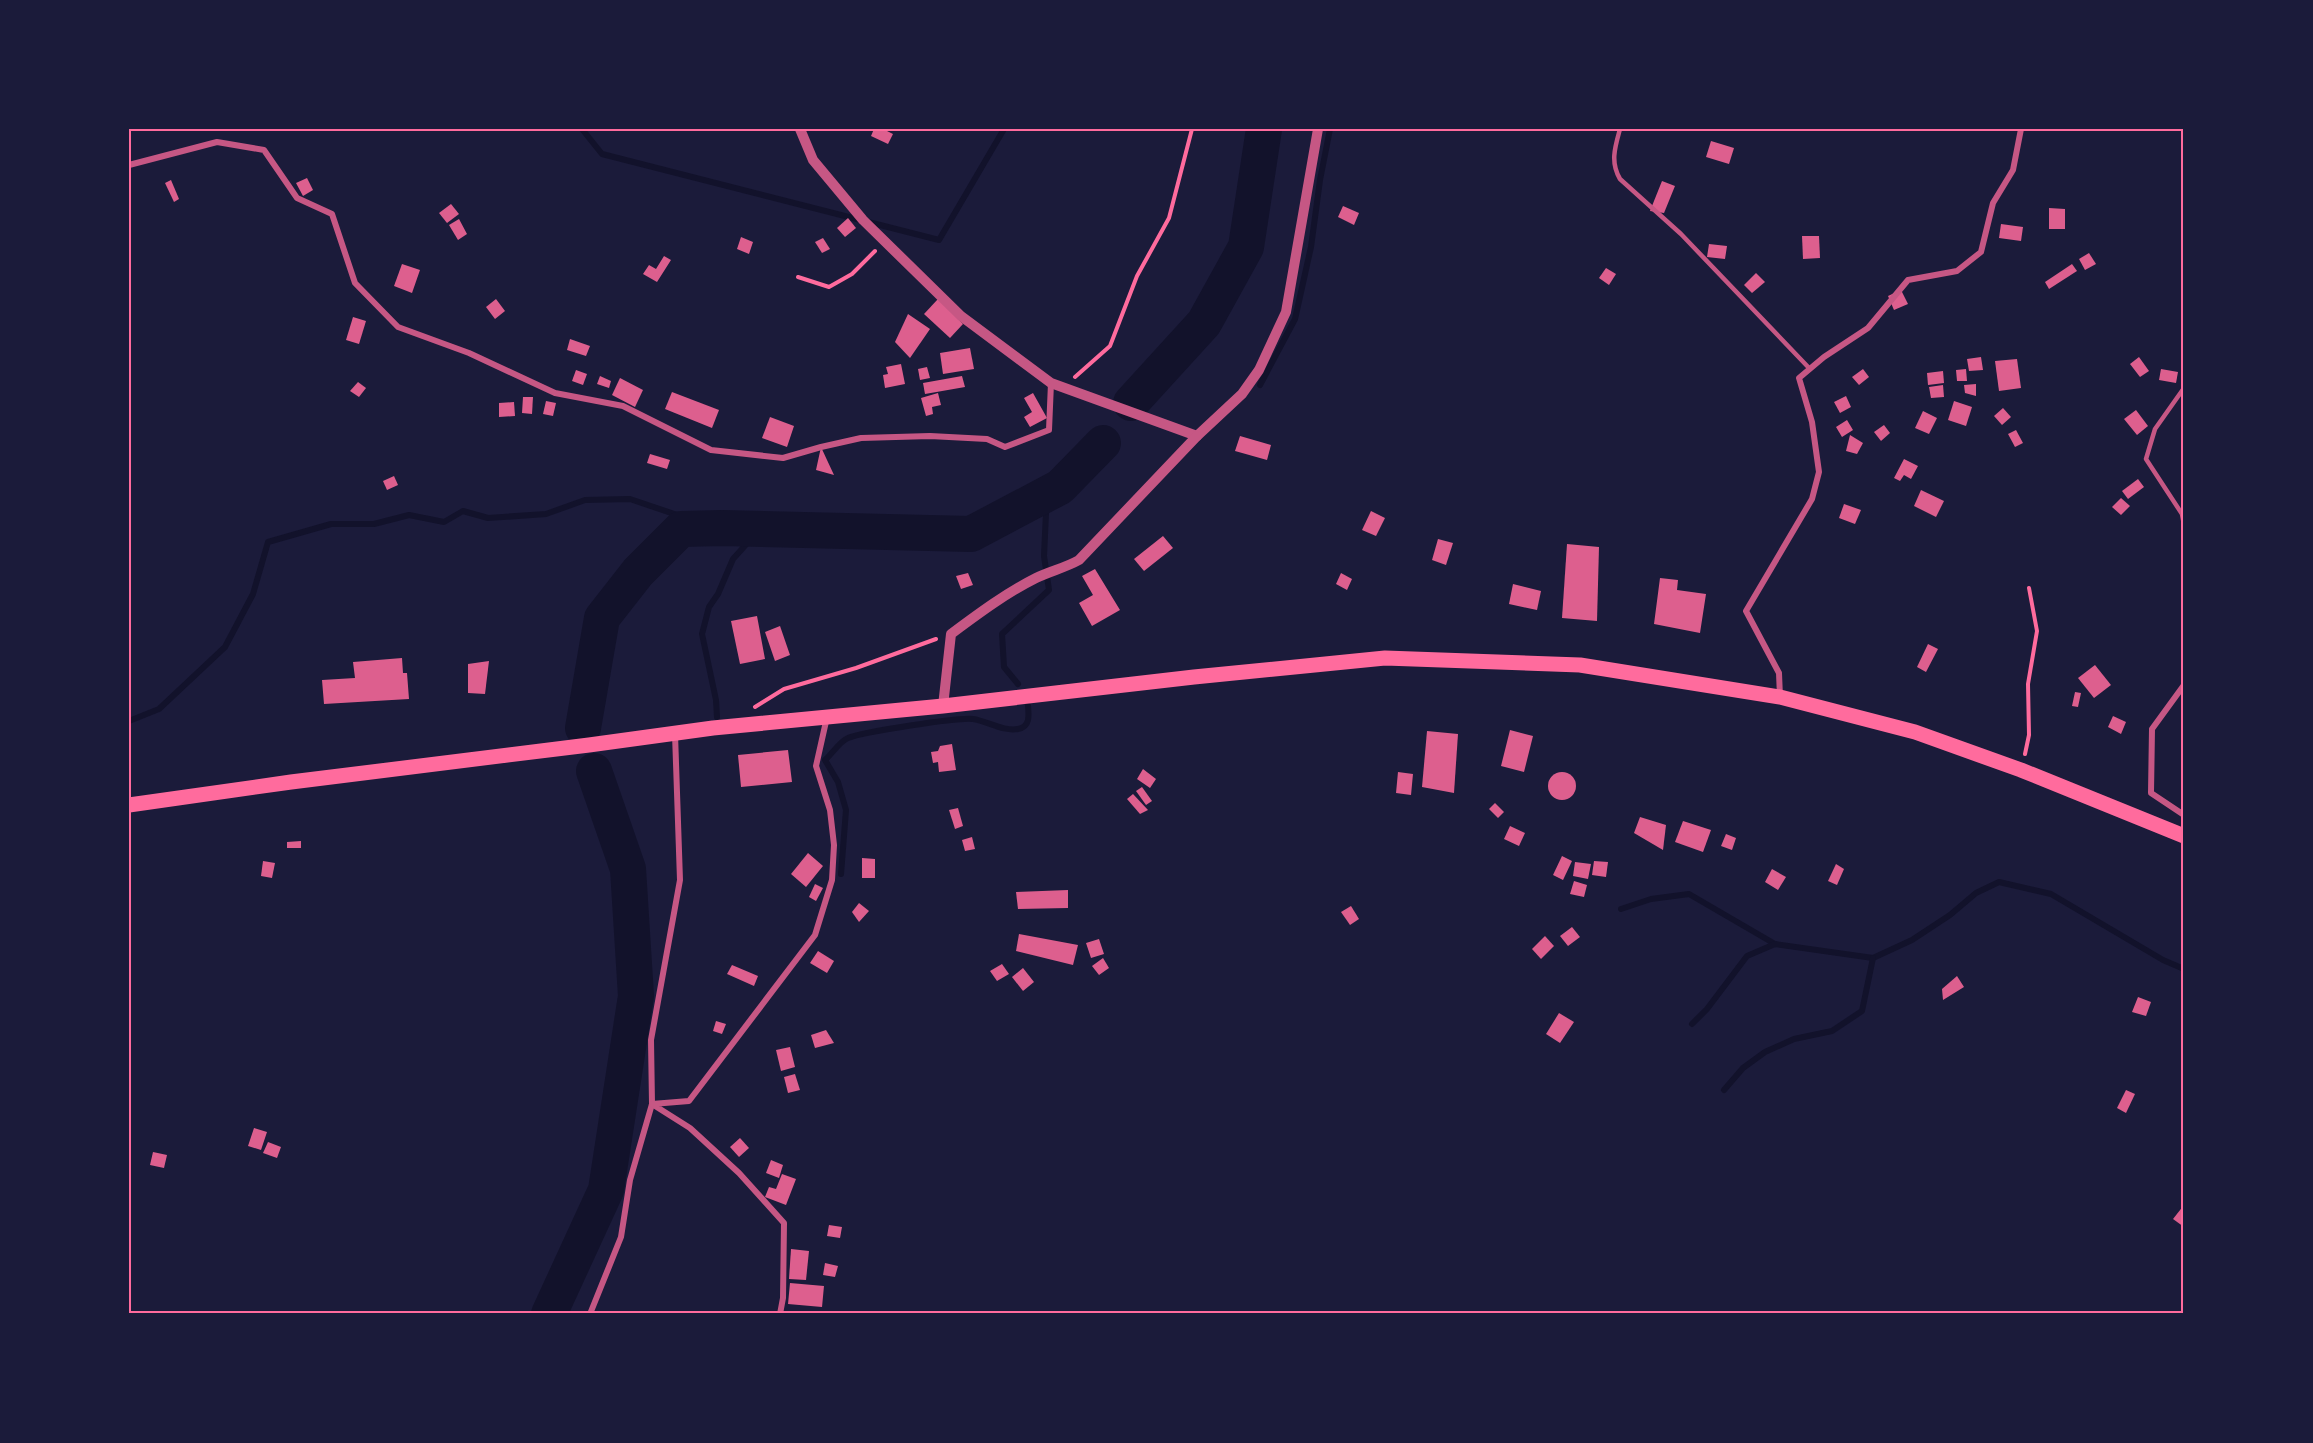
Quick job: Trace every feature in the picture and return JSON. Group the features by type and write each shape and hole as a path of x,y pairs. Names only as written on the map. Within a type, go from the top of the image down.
{"main road":[{"path":"129,805 675,733 1386,658 1580,665 1780,698 1915,732 2021,770 2184,836"}],"street":[{"path":"800,129 813,160 871,230 961,316 1051,383 1197,436"},
{"path":"943,706 951,634 982,611 1037,578 1079,560 1197,436 1242,394 1259,370 1286,312 1318,129"},
{"path":"1780,698 1779,674 1746,611 1812,499 1819,472 1812,422 1799,378 1824,357 1868,328 1908,280 1957,271 1981,252 1993,203 2013,170 2021,129"},
{"path":"129,165 217,142 264,150 297,198 332,214 356,283 398,327 469,353 555,393 623,406 711,450 783,458 861,438 930,436 987,439 1005,447 1049,430 1051,383"},
{"path":"2184,685 2152,729 2151,782 2151,793 2184,815"},
{"path":"652,1104 689,1101 815,935 832,880 834,845 830,810 816,766 827,717"},
{"path":"590,1314 621,1237 630,1180 652,1104 651,1040 680,880 675,733"},
{"path":"652,1104 690,1128 739,1173 784,1223 783,1298 780,1314"}],"lane":[{"path":"1620,129 1614,152 1614,169 1620,179 1681,234 1810,369"},
{"path":"2184,388 2155,429 2146,459 2182,514 2184,525"}],"path":[{"path":"1064,387 1110,346 1137,276 1169,219 1192,129"},
{"path":"798,277 829,287 852,274 884,243"},
{"path":"2021,770 2029,735 2028,684 2037,631 2029,588"},
{"path":"754,707 783,689 856,668 951,634"}],"building":[{"path":"874,129 883,129 893,134 888,144 871,136"},
{"path":"1711,141 1734,148 1729,164 1706,157"},
{"path":"307,178 313,190 303,196 296,183"},
{"path":"171,180 179,199 174,202 165,183"},
{"path":"1662,181 1675,186 1664,213 1650,211"},
{"path":"451,204 459,214 447,223 439,213"},
{"path":"1343,206 1359,213 1354,225 1338,217"},
{"path":"2049,208 2065,209 2065,229 2049,229"},
{"path":"848,218 856,228 845,237 837,228"},
{"path":"459,219 467,234 458,240 449,225"},
{"path":"2001,224 2023,227 2021,241 1999,238"},
{"path":"1802,236 1819,236 1820,258 1803,259"},
{"path":"741,237 753,242 749,254 737,249"},
{"path":"823,238 830,249 822,253 815,242"},
{"path":"1709,244 1727,246 1725,259 1707,257"},
{"path":"2089,253 2096,264 2085,270 2079,259"},
{"path":"664,256 671,260 657,282 643,274 649,265 656,269"},
{"path":"402,264 420,270 412,293 394,286"},
{"path":"2072,264 2077,271 2049,289 2045,282"},
{"path":"1606,268 1616,274 1609,285 1599,278"},
{"path":"1756,273 1765,282 1752,293 1744,285"},
{"path":"1901,290 1908,304 1894,310 1888,296"},
{"path":"496,299 505,311 495,319 486,307"},
{"path":"938,299 963,324 950,338 924,314"},
{"path":"908,314 930,329 910,358 895,342"},
{"path":"353,317 366,321 359,344 346,340"},
{"path":"570,339 590,346 586,356 567,350"},
{"path":"970,348 974,369 943,374 940,353"},
{"path":"1981,357 1983,370 1969,371 1967,359"},
{"path":"2139,357 2149,371 2140,377 2130,364"},
{"path":"2017,359 2021,388 1999,391 1995,361"},
{"path":"901,364 905,384 885,388 883,375 888,374 886,367"},
{"path":"927,367 930,378 920,380 918,369"},
{"path":"1863,369 1869,377 1859,385 1852,377"},
{"path":"1966,369 1967,381 1957,381 1956,370"},
{"path":"2161,369 2178,372 2176,383 2159,380"},
{"path":"576,370 587,374 583,385 572,381"},
{"path":"1943,371 1944,383 1928,385 1927,373"},
{"path":"600,376 611,381 609,388 597,384"},
{"path":"962,376 965,387 925,394 923,383"},
{"path":"620,378 643,390 635,407 612,395"},
{"path":"358,382 366,388 359,397 350,391"},
{"path":"1976,384 1976,396 1965,393 1964,385"},
{"path":"1943,385 1944,397 1931,398 1929,387"},
{"path":"672,392 719,410 712,428 665,409"},
{"path":"938,393 941,405 932,407 933,414 926,416 921,398"},
{"path":"1033,393 1047,418 1030,427 1024,417 1032,412 1024,398"},
{"path":"1846,396 1851,407 1840,413 1834,402"},
{"path":"523,397 533,397 532,414 522,413"},
{"path":"546,401 556,403 553,416 543,414"},
{"path":"1954,401 1972,407 1966,426 1948,420"},
{"path":"514,402 515,416 499,417 499,403"},
{"path":"2003,408 2011,417 2002,425 1994,416"},
{"path":"2136,410 2148,426 2137,435 2124,419"},
{"path":"1923,411 1937,418 1929,434 1915,428"},
{"path":"770,417 794,426 787,447 762,438"},
{"path":"1847,420 1853,430 1842,437 1836,427"},
{"path":"1884,425 1890,433 1881,441 1874,432"},
{"path":"2016,430 2023,443 2015,447 2008,434"},
{"path":"1850,435 1863,443 1857,454 1846,451"},
{"path":"1240,436 1271,445 1267,460 1235,451"},
{"path":"821,447 827,460 834,475 816,470"},
{"path":"650,454 670,460 667,469 647,463"},
{"path":"1904,459 1918,466 1911,479 1904,475 1900,481 1894,478"},
{"path":"394,476 398,485 387,490 383,481"},
{"path":"2138,479 2144,487 2128,499 2122,491"},
{"path":"1921,490 1944,501 1936,517 1914,506"},
{"path":"2121,498 2130,506 2121,515 2112,507"},
{"path":"1844,504 1861,510 1855,524 1839,518"},
{"path":"1371,511 1385,518 1376,536 1362,530"},
{"path":"1163,536 1173,548 1144,571 1134,559"},
{"path":"1438,539 1453,543 1446,565 1432,560"},
{"path":"1567,544 1599,547 1597,621 1562,618"},
{"path":"1095,569 1120,610 1092,626 1079,603 1093,595 1082,576"},
{"path":"968,573 973,585 961,589 956,576"},
{"path":"1341,573 1352,579 1347,590 1336,584"},
{"path":"1660,578 1678,580 1677,590 1706,594 1700,633 1654,624"},
{"path":"1513,584 1541,591 1537,610 1509,604"},
{"path":"757,616 765,659 740,664 731,621"},
{"path":"780,626 790,655 775,661 765,632"},
{"path":"1928,644 1938,649 1926,672 1917,667"},
{"path":"402,658 403,673 407,673 409,699 324,704 322,680 355,678 353,662"},
{"path":"489,661 485,694 468,693 468,664"},
{"path":"2095,665 2111,685 2094,698 2078,678"},
{"path":"2075,692 2081,693 2078,707 2072,706"},
{"path":"2113,716 2126,722 2121,734 2108,727"},
{"path":"1510,730 1533,736 1524,772 1501,766"},
{"path":"1427,731 1458,734 1454,793 1422,787"},
{"path":"952,744 956,770 939,772 938,762 933,763 931,752 938,751 940,746"},
{"path":"788,750 792,782 741,787 738,755"},
{"path":"1143,769 1156,779 1150,788 1137,779"},
{"path":"1398,772 1413,774 1411,795 1396,793"},
{"path":"1562,772 1572,776 1576,786 1572,796 1562,800 1552,796 1548,786 1552,776"},
{"path":"1142,787 1152,801 1146,805 1136,791"},
{"path":"1133,794 1148,810 1140,814 1127,799"},
{"path":"1495,803 1504,812 1498,818 1489,809"},
{"path":"958,808 963,826 955,829 949,810"},
{"path":"1640,817 1666,825 1663,850 1634,833"},
{"path":"1683,821 1711,830 1703,852 1675,842"},
{"path":"1510,826 1525,833 1519,846 1504,839"},
{"path":"1726,834 1736,838 1732,850 1721,846"},
{"path":"972,837 975,849 965,851 962,840"},
{"path":"301,841 301,848 287,848 287,842"},
{"path":"808,853 823,866 806,887 791,874"},
{"path":"1562,856 1572,861 1563,880 1553,875"},
{"path":"862,858 875,859 875,878 862,878"},
{"path":"263,861 275,863 272,878 261,876"},
{"path":"1594,861 1608,862 1606,877 1592,875"},
{"path":"1575,862 1591,864 1588,879 1573,876"},
{"path":"1836,864 1844,869 1837,885 1828,881"},
{"path":"1772,869 1786,877 1778,890 1765,882"},
{"path":"1574,881 1587,885 1584,897 1570,894"},
{"path":"815,884 823,888 816,901 809,897"},
{"path":"1068,890 1068,908 1018,909 1016,892"},
{"path":"859,903 869,911 859,922 852,912"},
{"path":"1351,906 1359,919 1350,925 1341,912"},
{"path":"1572,927 1580,937 1568,946 1560,936"},
{"path":"1019,934 1078,945 1073,965 1016,951"},
{"path":"1545,936 1554,946 1541,959 1532,949"},
{"path":"1099,939 1104,954 1091,958 1086,943"},
{"path":"818,951 834,961 827,973 810,963"},
{"path":"1103,958 1109,968 1099,975 1092,966"},
{"path":"1002,964 1009,974 997,981 990,971"},
{"path":"732,965 758,976 754,986 727,974"},
{"path":"1023,968 1034,982 1023,991 1012,977"},
{"path":"1957,976 1964,987 1943,1000 1942,989"},
{"path":"2138,997 2151,1002 2146,1016 2132,1012"},
{"path":"1559,1013 1574,1022 1560,1043 1546,1034"},
{"path":"716,1021 726,1024 722,1034 713,1031"},
{"path":"826,1030 834,1043 815,1048 811,1035"},
{"path":"790,1047 795,1067 781,1071 776,1050"},
{"path":"795,1074 800,1090 788,1093 784,1077"},
{"path":"2126,1090 2135,1094 2126,1113 2117,1108"},
{"path":"254,1128 267,1132 261,1150 248,1146"},
{"path":"740,1138 749,1148 739,1157 730,1147"},
{"path":"268,1142 281,1147 277,1158 263,1153"},
{"path":"153,1152 167,1155 164,1168 150,1165"},
{"path":"771,1160 783,1165 779,1178 766,1173"},
{"path":"782,1174 796,1179 786,1205 765,1197 769,1187 776,1189"},
{"path":"2184,1205 2184,1227 2173,1219"},
{"path":"829,1225 842,1227 840,1238 827,1236"},
{"path":"791,1249 809,1251 806,1280 789,1279"},
{"path":"825,1263 838,1266 835,1277 823,1275"},
{"path":"790,1283 824,1286 822,1307 788,1304"}],"waterway":[{"path":"582,129 602,154 939,240 1004,129"},
{"path":"1131,403 1204,323 1246,247 1264,129"},
{"path":"1260,385 1295,319 1311,247 1330,129"},
{"path":"583,728 602,618 638,572 681,529 971,534 1060,487 1103,443"},
{"path":"1018,684 1004,667 1002,634 1049,590 1044,556 1046,513 1042,497"},
{"path":"129,721 159,709 225,647 253,594 268,542 331,524 374,524 409,515 444,522 463,511 488,518 546,514 585,500 630,499 722,528"},
{"path":"717,717 716,700 702,634 709,607 718,594 733,559 760,529"},
{"path":"841,874 846,810 838,782 825,760 842,742 848,738 871,732 964,719 978,720 1013,730 1022,728 1027,723 1028,706"},
{"path":"549,1314 606,1190 636,996 628,869 594,771"},
{"path":"1692,1024 1707,1009 1747,956 1775,944 1873,958 1912,940 1950,915 1976,893 1999,882 2051,894 2163,960 2184,969"},
{"path":"1621,909 1651,899 1689,894 1775,944"},
{"path":"1724,1090 1743,1068 1765,1052 1794,1039 1832,1031 1862,1011 1873,958"}]}
